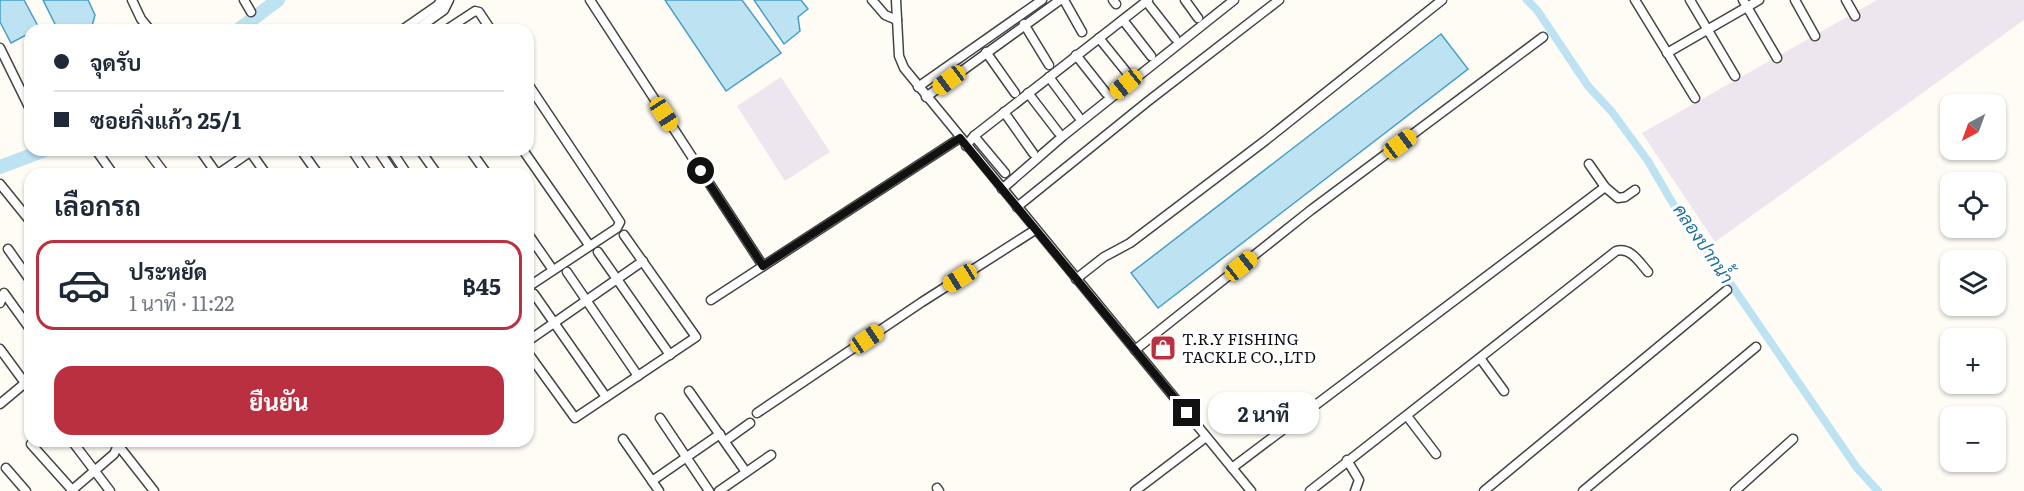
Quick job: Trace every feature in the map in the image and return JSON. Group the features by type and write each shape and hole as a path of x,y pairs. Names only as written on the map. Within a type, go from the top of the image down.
{"street":[{"path":"132,0 145,24"},
{"path":"244,0 252,12"},
{"path":"411,24 438,5 441,0"},
{"path":"424,24 444,10 449,0"},
{"path":"590,0 763,266"},
{"path":"872,0 885,15 897,20"},
{"path":"896,0 899,56 904,68 1251,491"},
{"path":"918,87 1042,0"},
{"path":"926,97 1024,24 1062,0 1082,32"},
{"path":"1185,0 1198,18"},
{"path":"1002,189 1072,128 1234,0"},
{"path":"1017,207 1279,0"},
{"path":"1076,279 1104,257 1130,243 1256,147 1442,0"},
{"path":"1635,0 1695,98"},
{"path":"1690,0 1735,76"},
{"path":"1667,52 1745,3 1759,0"},
{"path":"1795,0 1815,36"},
{"path":"1846,0 1855,16"},
{"path":"966,146 974,136 1048,76 1147,1 1175,38"},
{"path":"1745,3 1777,58"},
{"path":"455,24 473,11 477,11 487,24"},
{"path":"1123,20 1151,56"},
{"path":"1024,24 1049,65"},
{"path":"1135,350 1311,210 1543,37"},
{"path":"1099,38 1128,74"},
{"path":"0,48 24,97"},
{"path":"986,52 1015,93"},
{"path":"1076,56 1106,93"},
{"path":"1048,76 1078,116"},
{"path":"534,93 620,219 617,228 553,270 534,288"},
{"path":"1028,93 1058,132"},
{"path":"1004,112 1034,153"},
{"path":"974,136 1005,173"},
{"path":"711,300 960,138"},
{"path":"227,168 244,156"},
{"path":"395,156 403,168"},
{"path":"527,156 589,245"},
{"path":"1589,164 1614,196 1622,198 1635,190"},
{"path":"398,168 401,165"},
{"path":"0,184 24,213"},
{"path":"1232,468 1605,187"},
{"path":"757,413 922,302 1035,230"},
{"path":"534,361 575,418 696,337 624,235"},
{"path":"534,243 553,270"},
{"path":"8,249 24,272"},
{"path":"1315,489 1347,460 1407,416 1616,251 1623,249 1628,251 1648,272"},
{"path":"598,252 670,355"},
{"path":"534,337 643,261"},
{"path":"567,272 638,376"},
{"path":"1484,491 1727,290"},
{"path":"0,303 4,293 24,321"},
{"path":"534,295 606,397"},
{"path":"1583,491 1756,347"},
{"path":"0,349 24,376"},
{"path":"1480,358 1504,391"},
{"path":"0,404 24,384"},
{"path":"689,391 746,472"},
{"path":"1407,416 1436,454"},
{"path":"660,418 709,491"},
{"path":"652,481 686,457 750,423"},
{"path":"1135,491 1206,437"},
{"path":"623,439 659,491"},
{"path":"1734,491 1793,439"},
{"path":"35,447 72,491 114,454 115,447"},
{"path":"77,447 110,491"},
{"path":"119,447 154,491"},
{"path":"719,491 771,455"},
{"path":"1347,460 1359,480 1355,491"},
{"path":"6,468 26,491"}],"shaded area":[{"path":"1877,0 2024,0 2024,20 1715,242 1642,133"},
{"path":"781,77 830,152 785,181 737,106"}],"water":[{"path":"0,0 24,0 37,24 24,24 24,36 11,43 0,22"},
{"path":"43,0 88,0 95,15 93,24 55,24"},
{"path":"665,0 742,0 781,53 726,91"},
{"path":"754,0 801,0 808,9 798,17 800,31 784,44"},
{"path":"1441,34 1468,69 1158,308 1131,273"}],"waterway":[{"path":"246,24 278,0"},
{"name":"คลองปากน้ำ","path":"1527,0 1537,10 1588,86 1612,112 1648,161 1675,207 1715,261 1857,468 1878,491"},
{"path":"0,167 29,156"}],"place":[{"name":"T.R.Y FISHING TACKLE CO.,LTD","path":"1163,348"}],"route":[{"path":"701,171 763,266 960,138 1187,413"}]}
